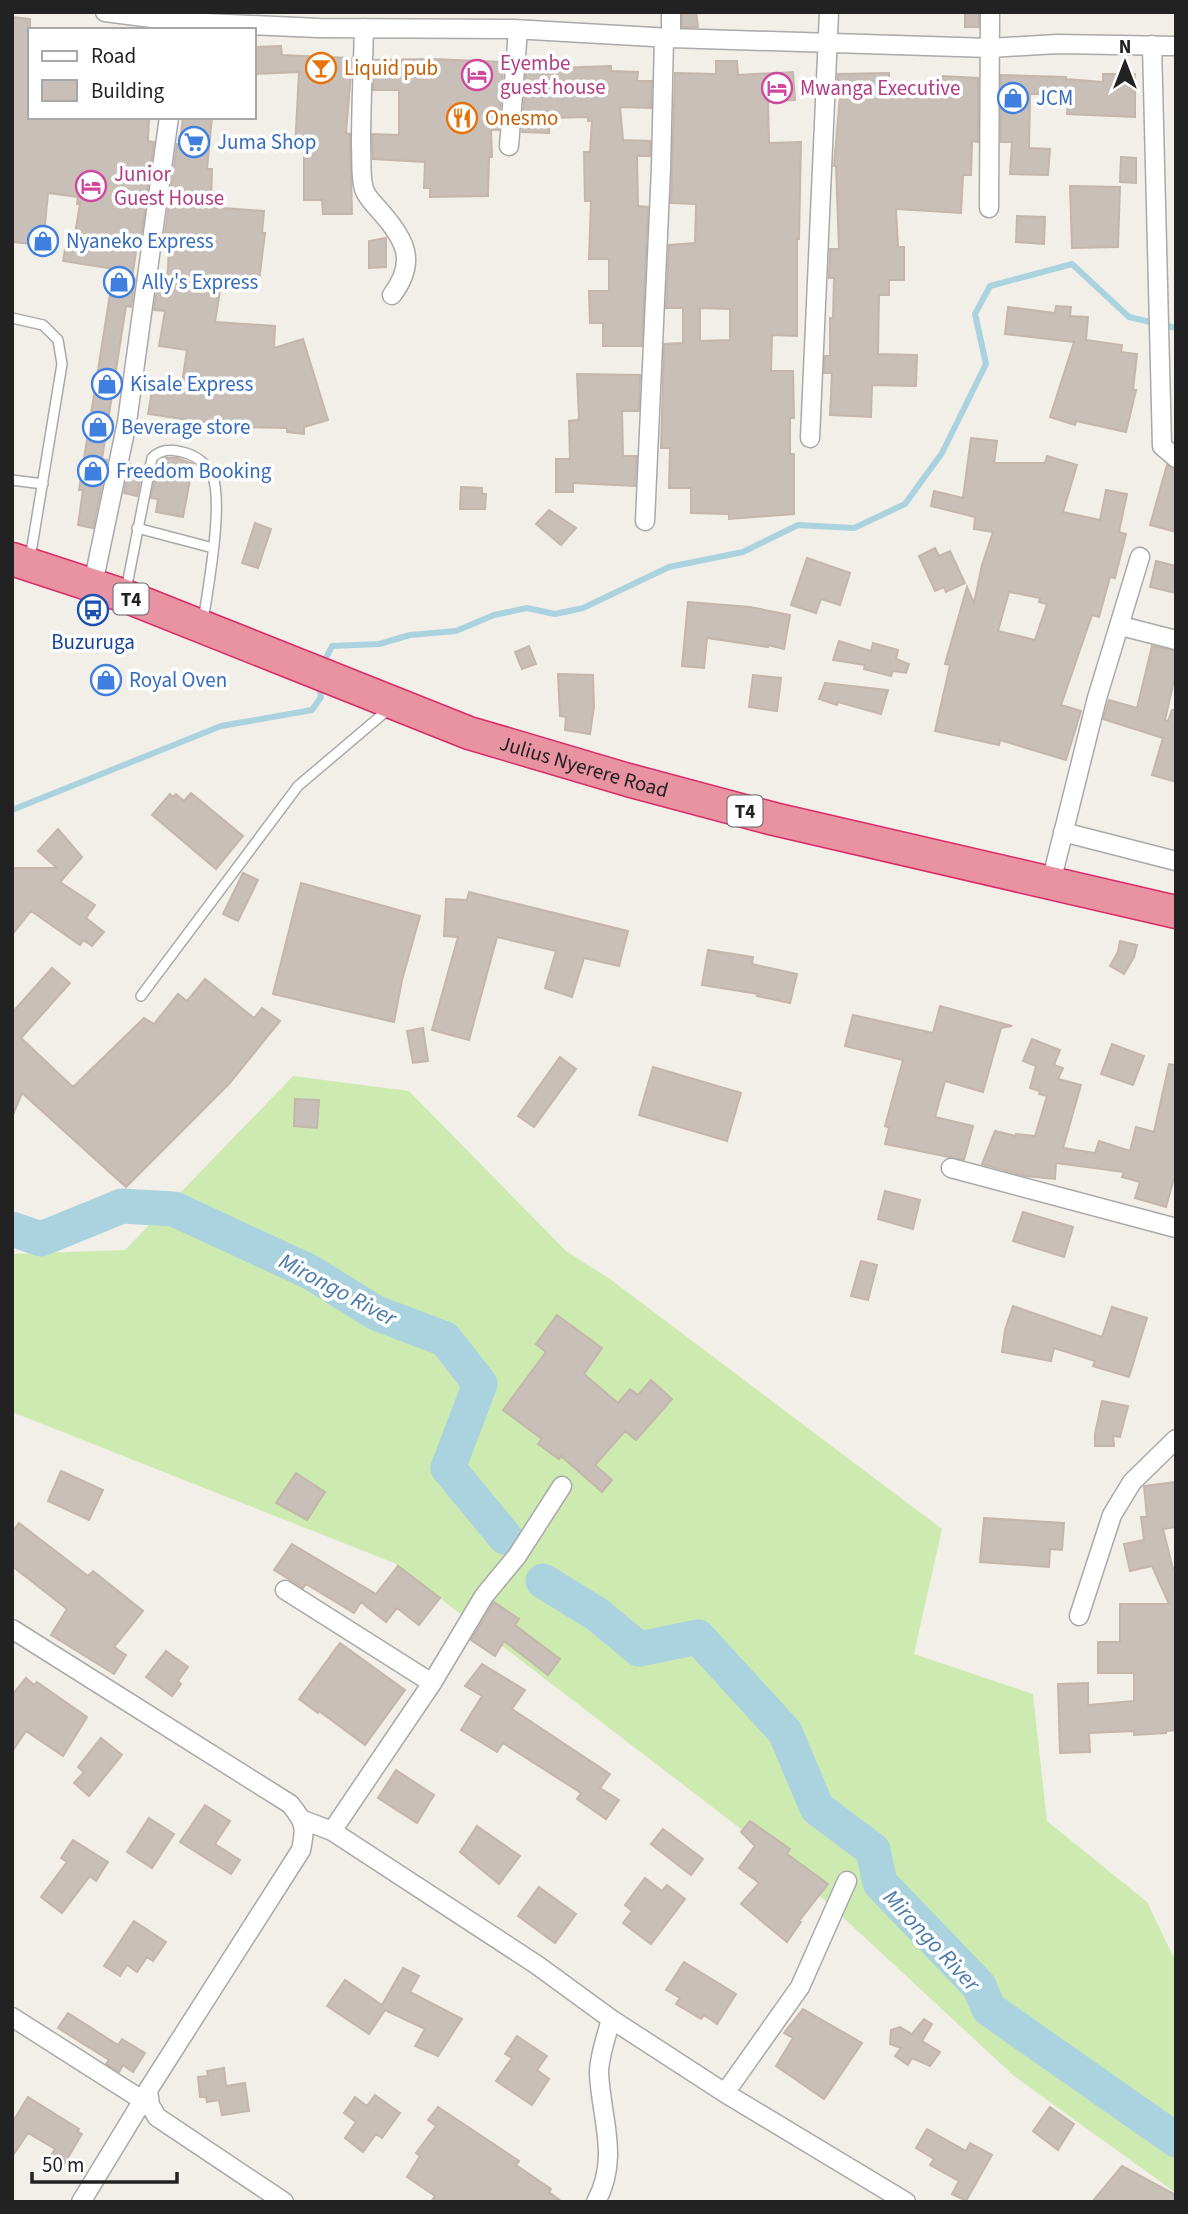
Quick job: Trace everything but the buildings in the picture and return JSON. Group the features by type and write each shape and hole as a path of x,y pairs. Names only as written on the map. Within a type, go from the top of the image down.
{"highway":[{"name":"Julius Nyerere Road","path":"21,561 93,584 203,626 469,733 774,819 1176,912"}],"street":[{"path":"105,12 182,26 364,28 515,24 668,38 990,48 1057,44 1176,46"},
{"path":"645,522 660,182 671,12"},
{"path":"810,438 829,12"},
{"path":"989,208 990,12"},
{"path":"509,146 515,24"},
{"path":"364,28 361,130 364,189 407,252 403,280 392,295"},
{"path":"1152,45 1161,338 1160,424 1162,446 1176,458"},
{"path":"93,584 127,422 169,119"},
{"path":"1051,882 1097,698 1140,557"},
{"path":"1121,626 1176,640"},
{"path":"1063,832 1176,861"},
{"path":"951,1168 1176,1228"},
{"path":"1079,1616 1112,1515 1132,1482 1176,1439"},
{"path":"332,1831 432,1683 484,1596 517,1556 562,1486"},
{"path":"285,1590 432,1683"},
{"path":"12,1629 290,1804 303,1820 332,1831 537,1965 611,2019 724,2093 906,2202"},
{"path":"81,2202 146,2103 153,2081 301,1850 303,1820"},
{"path":"724,2093 800,1987 847,1881"},
{"path":"12,2017 146,2103 157,2117 176,2131 284,2202"},
{"path":"596,2202 604,2187 609,2164 599,2070 611,2019"}],"lane":[{"path":"12,318 43,324 58,340 62,364 43,484 21,561"},
{"path":"124,596 152,457 167,450 184,452 197,457 211,474 215,499 213,548 203,626"},
{"path":"12,480 43,484"},
{"path":"137,528 213,548"},
{"path":"141,996 298,786 395,703"}],"green space":[{"path":"293,1076 409,1091 566,1251 610,1279 942,1529 914,1654 1033,1694 1047,1821 1147,1902 1176,1962 1176,2193 1014,2076 780,1859 394,1563 12,1412 12,1254 125,1250"}],"waterway":[{"path":"322,666 332,646 379,644 410,635 456,631 494,615 527,608 555,614 583,608 669,567 743,552 798,525 854,528 905,504 942,453 986,364 975,314 990,286 1072,264 1129,317 1176,328"},
{"path":"12,810 221,726 312,710 321,697 318,682"},
{"name":"Mirongo River","path":"12,1229 41,1239 122,1206 174,1209 310,1272 376,1313 445,1339 480,1384 448,1468 505,1537"},
{"name":"Mirongo River","path":"543,1581 598,1615 639,1649 698,1637 785,1732 817,1808 873,1850 880,1883 979,1986 989,2009 1176,2140"}],"place":[{"name":"Liquid pub","path":"321,68"},
{"name":"Eyembe guest house","path":"477,75"},
{"name":"Mwanga Executive","path":"777,88"},
{"name":"JCM","path":"1013,98"},
{"name":"Onesmo","path":"462,118"},
{"name":"Juma Shop","path":"194,142"},
{"name":"Junior Guest House","path":"91,186"},
{"name":"Nyaneko Express","path":"43,241"},
{"name":"Ally's Express","path":"119,282"},
{"name":"Kisale Express","path":"107,384"},
{"name":"Beverage store","path":"98,427"},
{"name":"Freedom Booking","path":"93,471"},
{"name":"Buzuruga","path":"93,610"},
{"name":"Royal Oven","path":"106,680"}]}
